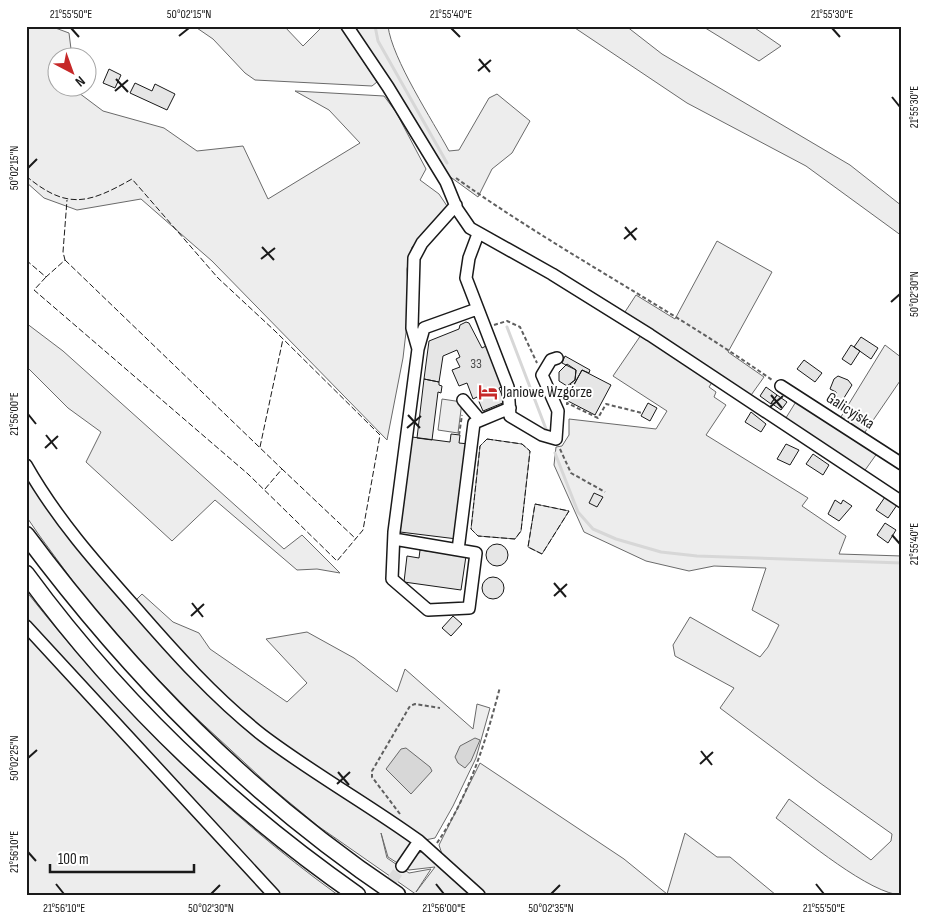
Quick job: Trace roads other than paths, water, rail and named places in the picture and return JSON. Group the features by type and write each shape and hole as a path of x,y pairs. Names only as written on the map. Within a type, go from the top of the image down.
{"highway":[{"path":"26,535 64,586 121,653 194,731 281,808 328,846 397,895"},
{"path":"26,574 99,665 198,766 289,844 357,895"}],"street":[{"path":"347,26 388,87 438,169 463,220 478,234 492,239 650,335 902,502"},
{"path":"418,349 412,328 414,258 422,244 456,206"},
{"path":"478,234 469,258 466,278 508,387 510,416 542,435 556,439 558,411 542,375 550,360 557,358"},
{"path":"394,539 476,553 469,608 428,610 392,579 394,539 418,349 424,328 477,309"},
{"name":"Galicyjska","path":"781,386 902,464"},
{"path":"463,400 480,420"},
{"path":"458,550 474,423 510,408"},
{"path":"26,465 58,516 85,551 183,663 218,698 263,735 402,828 432,851 479,895"},
{"path":"26,626 274,895"},
{"path":"402,866 419,841"}],"waterway":[{"path":"375,26 378,41 447,163"},
{"path":"507,327 546,429"},
{"path":"555,453 578,512 593,529 616,539 661,552 697,556 902,563"}],"tunnel":[{"path":"382,895 402,866"}],"place":[{"name":"Janiowe Wzgórze","path":"488,392"}]}
